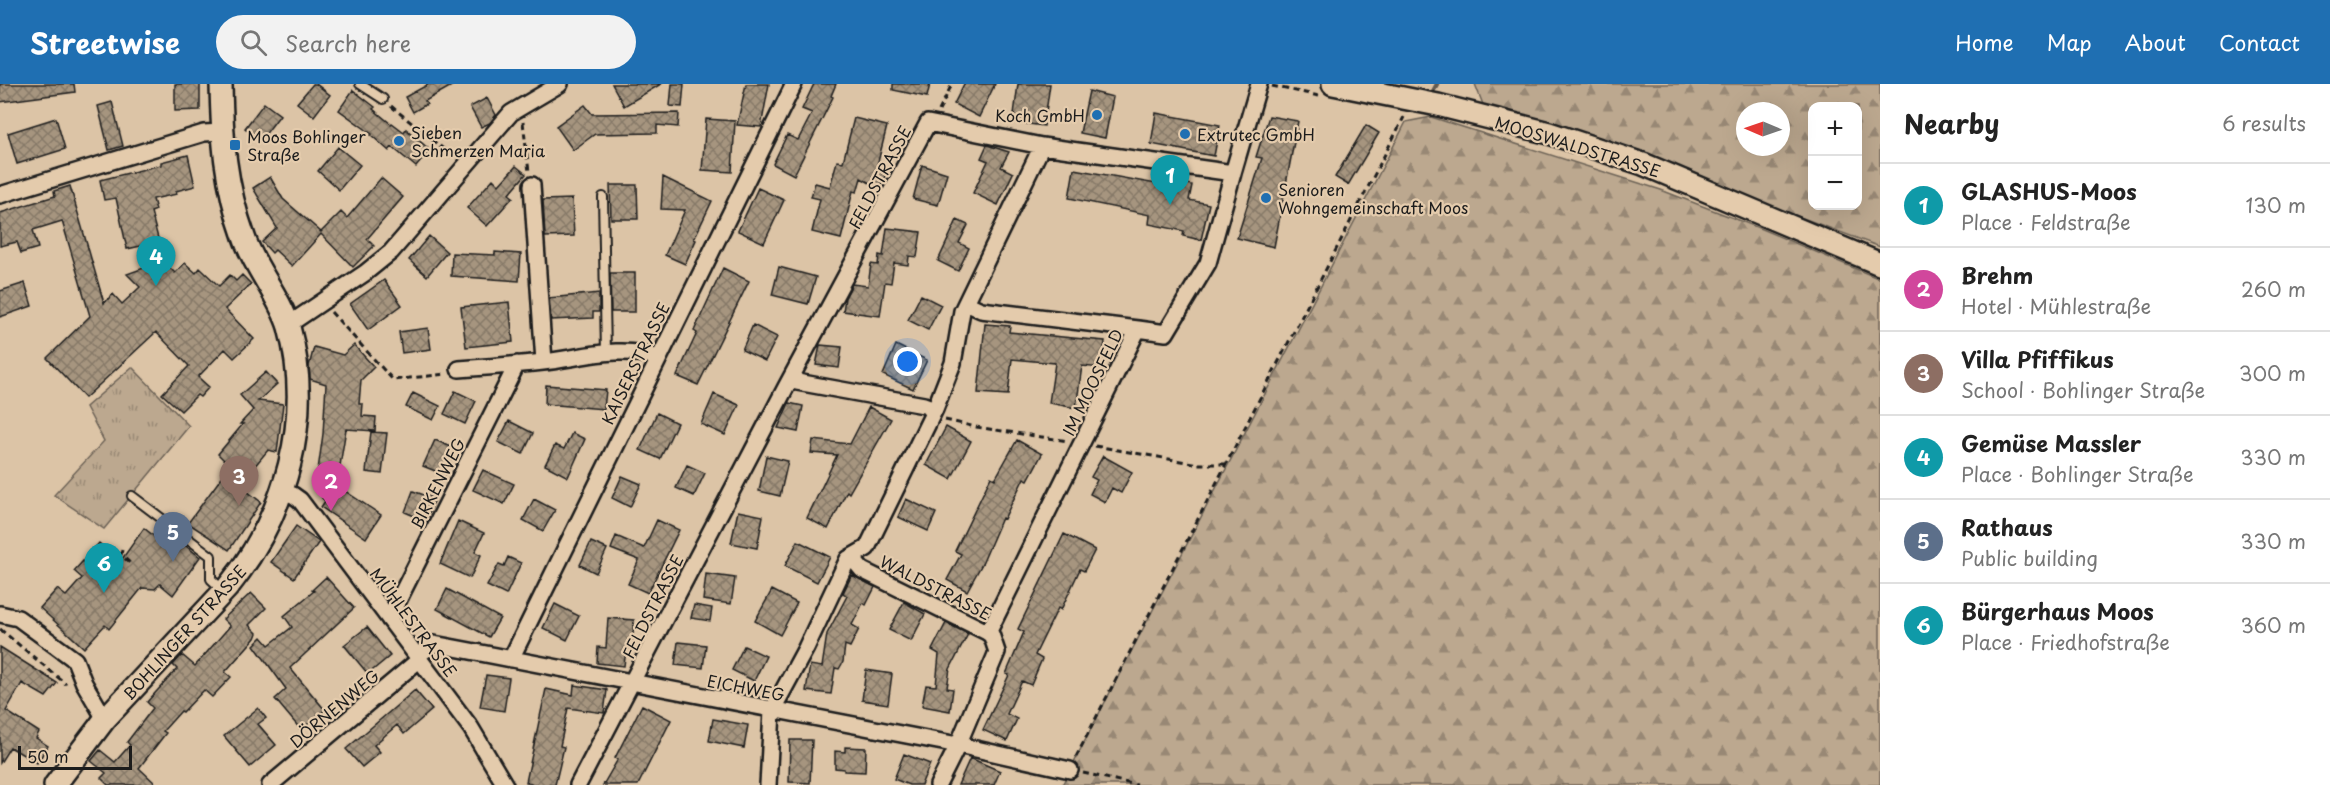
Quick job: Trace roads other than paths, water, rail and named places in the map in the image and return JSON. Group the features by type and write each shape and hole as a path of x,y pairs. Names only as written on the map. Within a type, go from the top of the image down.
{"main road":[{"name":"BOHLINGER STRASSE","path":"55,785 105,718 245,566 263,538 283,492 294,438 297,397 295,361 288,325 244,238 225,170 221,84"},
{"name":"MOOSWALDSTRASSE","path":"1333,84 1432,104 1538,130 1643,164 1880,264"}],"street":[{"path":"288,325 365,273 391,252 512,114 561,84"},
{"name":"KAISERSTRASSE","path":"511,659 794,84"},
{"path":"1233,173 1259,84"},
{"name":"FELDSTRASSE","path":"578,785 928,123 1042,146 1233,173"},
{"path":"0,195 204,133 222,132"},
{"path":"768,785 772,711 806,648 848,559 867,548 933,412 954,363 962,311 1042,146"},
{"name":"IM MOOSFELD","path":"988,633 1138,329 1166,333 1208,263 1233,173"},
{"path":"532,185 544,362"},
{"path":"966,303 981,310 1138,329"},
{"path":"459,369 544,362 606,353 643,352 658,358"},
{"name":"BIRKENWEG","path":"389,619 516,364"},
{"path":"791,379 924,405 933,412"},
{"name":"MÜHLESTRASSE","path":"283,492 300,500 419,657 471,728 505,785"},
{"name":"WALDSTRASSE","path":"851,557 862,570 991,634 997,652 958,745 938,785"},
{"path":"0,614 18,618 75,660 84,683 105,718"},
{"name":"EICHWEG","path":"419,657 434,644 772,711 958,745 1070,770"},
{"name":"DÖRNENWEG","path":"270,785 419,657"}],"lane":[{"path":"360,84 383,99"},
{"path":"603,197 606,353"},
{"path":"132,496 211,556 211,579 224,591"}],"waterway":[{"path":"1431,95 1437,84"},
{"path":"1852,241 1880,252"}],"place":[{"name":"Koch GmbH","path":"1097,115"},
{"name":"Extrutec GmbH","path":"1185,134"},
{"name":"Sieben Schmerzen Maria","path":"399,141"},
{"name":"Moos Bohlinger Straße","path":"235,145"},
{"name":"Senioren Wohngemeinschaft Moos","path":"1266,198"},
{"name":"GLASHUS-Moos","path":"1170,205"},
{"name":"Gemüse Massler","path":"156,286"},
{"name":"Villa Pfiffikus","path":"239,506"},
{"name":"Brehm","path":"331,511"},
{"name":"Rathaus","path":"173,562"},
{"name":"Bürgerhaus Moos","path":"104,593"}]}
